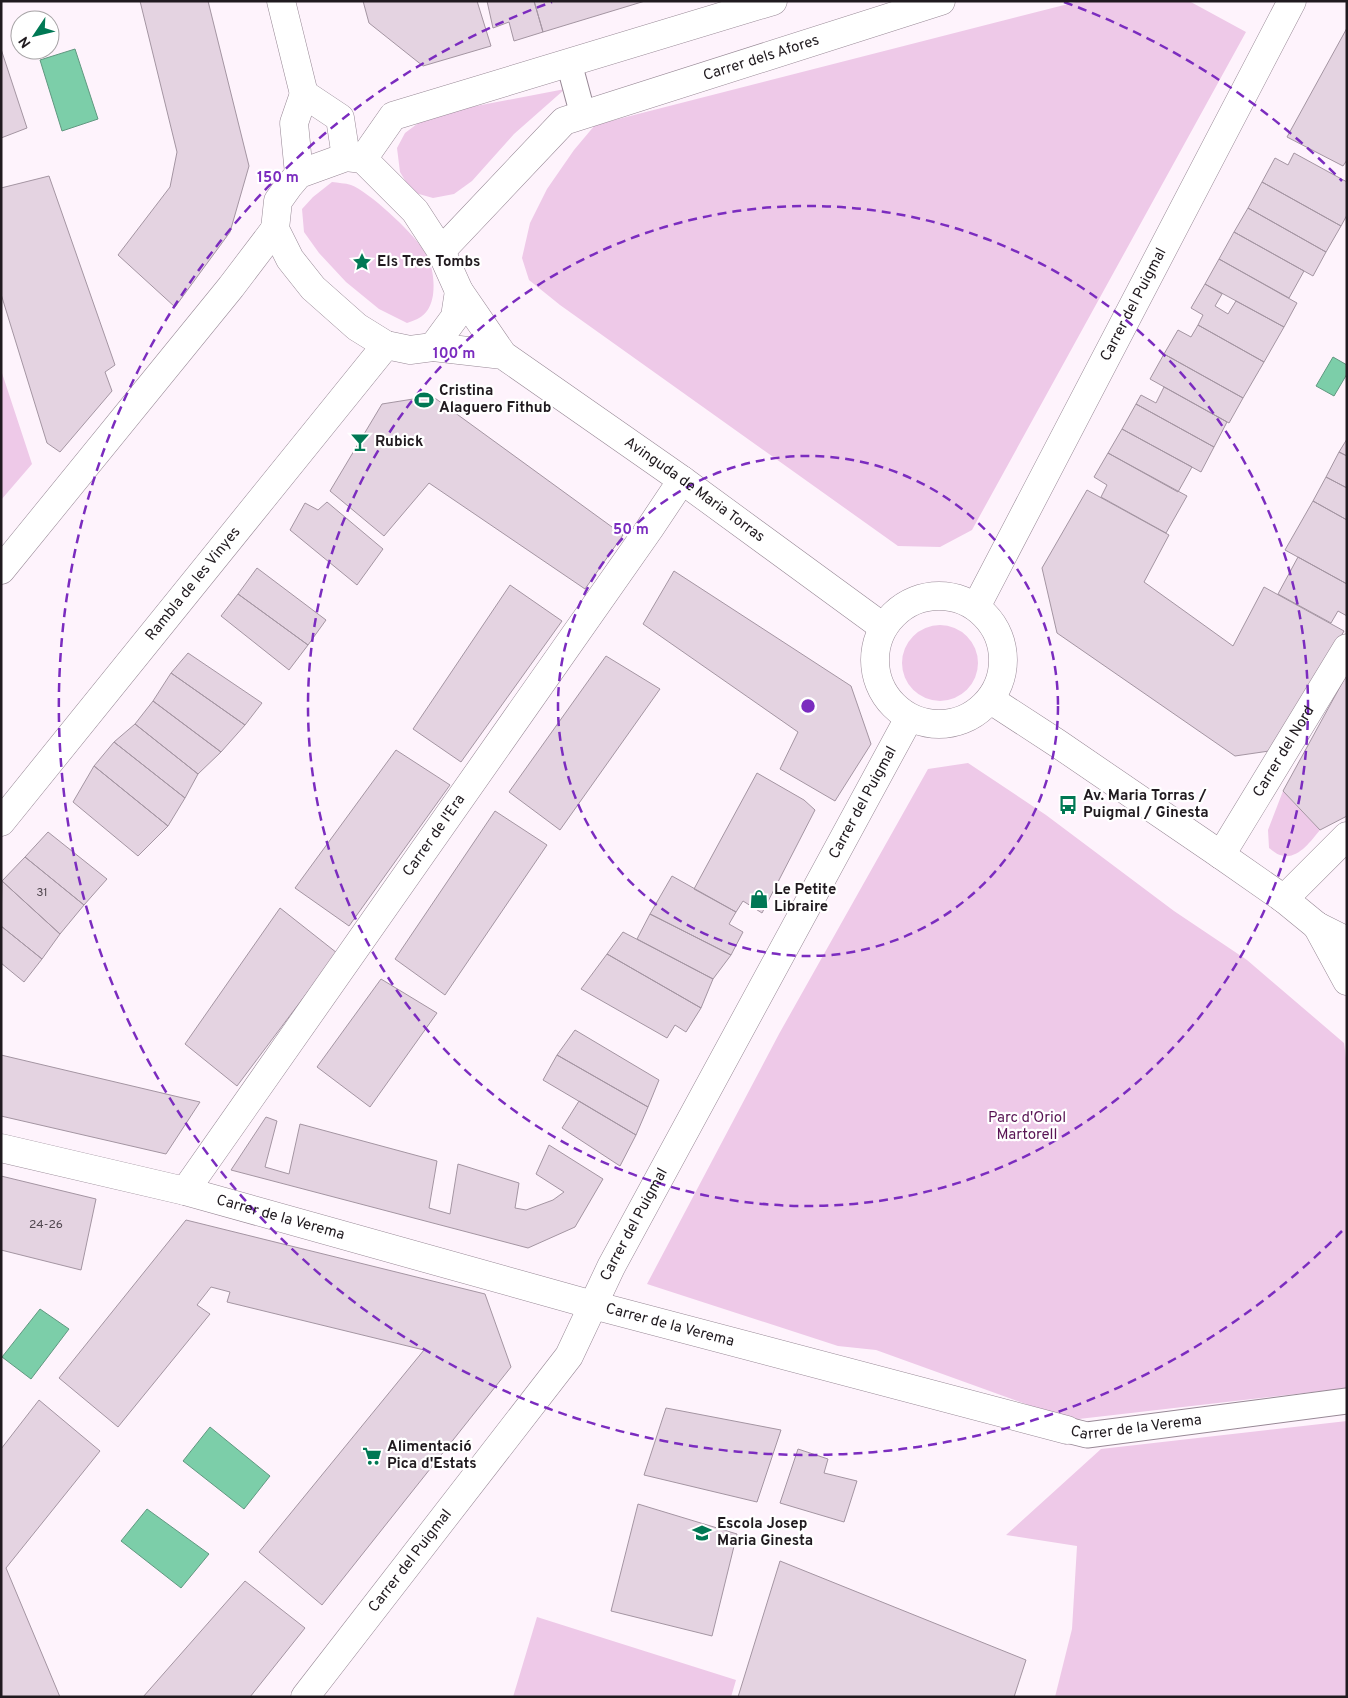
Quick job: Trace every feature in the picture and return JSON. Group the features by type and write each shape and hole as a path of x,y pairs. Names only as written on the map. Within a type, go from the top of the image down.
{"street":[{"path":"281,1 304,94 294,123 299,174"},
{"path":"503,355 433,347 410,350 386,345 357,327 313,288 290,259 276,229 278,201 288,187 299,174 355,158 393,116 773,1"},
{"name":"Carrer dels Afores","path":"441,251 564,121 941,1"},
{"name":"Carrer del Puigmal","path":"976,607 1292,1"},
{"path":"569,63 583,115"},
{"path":"304,94 340,118 355,158 415,210 441,251 459,291 503,355"},
{"path":"1,570 276,229"},
{"path":"433,347 455,317 459,291"},
{"name":"Rambla de les Vinyes","path":"1,822 386,345"},
{"name":"Avinguda de Maria Torras","path":"503,355 682,480 883,627"},
{"name":"Carrer de l'Era","path":"185,1191 644,537 682,480"},
{"path":"925,596 955,597 976,607 996,628 1004,650 1002,678 991,700 952,724 930,725 910,718 886,697 876,677 875,649 883,627 903,606 925,596"},
{"name":"Carrer del Nord","path":"1220,855 1347,648"},
{"path":"991,700 1057,743 1284,899 1317,926 1347,941"},
{"name":"Carrer del Puigmal","path":"305,1697 569,1356 611,1267 910,718"},
{"path":"1284,899 1347,836"},
{"path":"1317,926 1347,982"},
{"name":"Carrer de la Verema","path":"1,1148 185,1191 593,1305 1088,1435 1347,1402"}],"green space":[{"path":"1080,1 1189,1 1246,32 972,530 940,547 898,546 560,305 529,280 522,258 530,223 547,189 574,150 595,125"},
{"path":"565,89 514,134 472,181 454,194 433,198 412,192 400,172 397,148 405,133 429,115"},
{"path":"332,182 351,185 368,195 417,241 428,259 433,277 433,295 430,306 425,314 407,323 379,309 346,282 319,253 304,232 302,209 313,197"},
{"path":"1,370 32,464 1,500"},
{"path":"940,625 955,628 967,636 975,648 978,663 975,678 967,690 955,698 940,701 925,698 913,690 905,678 902,663 905,648 913,636 925,628"},
{"name":"Parc d'Oriol Martorell","path":"968,763 1046,815 1174,911 1247,960 1344,1043 1347,1066 1347,1388 1070,1420 876,1350 838,1346 647,1284 779,1034 928,769"},
{"path":"1283,791 1320,830 1303,849 1286,856 1269,848 1268,830"},
{"path":"1347,1421 1347,1697 1055,1697 1072,1629 1077,1546 1006,1535 1101,1449"},
{"path":"537,1617 736,1680 731,1697 513,1697"}],"shaded area":[{"path":"75,49 98,119 62,131 40,60 60,60 60,54"},
{"path":"1333,357 1347,365 1347,374 1334,396 1316,386"},
{"path":"40,1309 69,1329 31,1379 2,1357"},
{"path":"210,1427 270,1476 244,1509 183,1461"},
{"path":"147,1509 209,1554 181,1588 121,1541"}],"building":[{"path":"140,1 208,1 249,166 230,232 175,307 118,255 170,187 177,152"},
{"path":"363,1 477,1 491,46 423,66 369,23"},
{"path":"487,1 534,1 543,32 514,41 509,22 493,28"},
{"path":"534,1 645,1 543,32"},
{"path":"1347,28 1347,160 1343,166 1287,137"},
{"path":"1,49 27,128 1,138"},
{"path":"1294,153 1347,182 1347,215 1341,226 1262,182 1275,158 1288,165"},
{"path":"49,176 115,365 105,372 112,391 60,452 47,443 1,294 1,188"},
{"path":"1262,182 1341,226 1326,252 1248,208"},
{"path":"1248,208 1326,252 1313,276 1234,232"},
{"path":"1234,232 1304,271 1289,298 1219,259"},
{"path":"1219,259 1297,303 1284,327 1205,284"},
{"path":"1205,284 1222,294 1215,306 1228,314 1236,301 1284,327 1264,362 1198,325 1203,315 1191,308"},
{"path":"1198,325 1264,362 1243,398 1164,354 1178,330 1191,337"},
{"path":"1164,354 1243,398 1229,423 1150,379"},
{"path":"1164,387 1227,422 1214,447 1136,404 1141,395 1156,403"},
{"path":"432,396 623,535 585,589 429,483 384,536 330,491 382,404"},
{"path":"1136,404 1214,447 1201,472 1122,429"},
{"path":"1122,429 1192,467 1178,492 1108,453"},
{"path":"1347,439 1347,456 1339,452"},
{"path":"1339,452 1347,456 1347,488 1326,477"},
{"path":"1108,453 1187,496 1166,533 1101,497 1107,485 1094,477"},
{"path":"1326,477 1347,488 1347,520 1313,501"},
{"path":"1087,490 1169,535 1144,582 1233,646 1264,587 1344,631 1276,750 1235,756 1057,633 1042,568"},
{"path":"1313,501 1347,520 1347,584 1285,550"},
{"path":"327,502 383,549 357,585 290,530 305,503 318,510"},
{"path":"1298,557 1347,584 1347,616 1338,611 1331,623 1278,594"},
{"path":"257,568 326,620 308,645 238,594"},
{"path":"674,571 851,686 871,744 835,801 780,769 798,732 643,624"},
{"path":"510,585 562,621 461,762 413,729"},
{"path":"238,594 308,645 289,670 221,616"},
{"path":"188,653 262,703 245,725 171,673"},
{"path":"606,656 660,689 560,830 509,792"},
{"path":"171,673 245,725 221,752 153,701"},
{"path":"1347,674 1347,816 1320,830 1283,791"},
{"path":"153,701 221,752 198,774 135,724"},
{"path":"135,724 198,774 185,798 114,742"},
{"path":"114,742 185,798 168,826 94,766"},
{"path":"396,750 450,785 349,926 295,888"},
{"path":"94,766 168,826 138,856 73,802"},
{"path":"757,773 804,800 815,810 762,913 743,901 736,912 694,889"},
{"path":"495,811 547,845 445,995 395,959"},
{"path":"48,832 107,879 84,905 25,857"},
{"path":"25,857 84,905 60,934 2,881"},
{"path":"672,876 736,912 729,924 743,932 731,955 650,914"},
{"path":"2,881 60,934 42,959 1,926"},
{"path":"280,908 337,953 237,1086 185,1044"},
{"path":"650,914 731,955 713,979 637,939"},
{"path":"1,926 42,959 24,982 1,963"},
{"path":"623,932 713,979 701,1008 607,954"},
{"path":"607,954 701,1008 686,1032 675,1025 667,1038 581,989"},
{"path":"381,979 437,1013 370,1107 317,1067"},
{"path":"575,1030 659,1080 648,1107 557,1055"},
{"path":"1,1055 200,1102 166,1154 1,1116"},
{"path":"557,1055 648,1107 636,1135 543,1080"},
{"path":"579,1101 636,1135 620,1166 562,1128"},
{"path":"266,1117 277,1121 265,1167 289,1174 300,1124 437,1161 429,1208 450,1214 458,1164 519,1183 515,1208 526,1210 553,1200 564,1192 536,1174 549,1145 603,1179 575,1227 528,1248 231,1170"},
{"path":"1,1176 96,1199 81,1270 1,1250"},
{"path":"186,1220 485,1294 511,1367 322,1605 259,1552 424,1350 227,1302 230,1292 211,1287 197,1305 210,1314 118,1427 59,1378"},
{"path":"39,1400 100,1451 6,1568 60,1697 1,1697 1,1449"},
{"path":"666,1408 781,1430 757,1502 644,1475"},
{"path":"798,1449 828,1459 824,1473 857,1481 844,1522 780,1503"},
{"path":"638,1504 737,1534 712,1636 611,1611"},
{"path":"780,1561 1026,1660 1014,1697 738,1697"},
{"path":"245,1581 305,1628 250,1697 143,1697"}],"place":[{"name":"Els Tres Tombs","path":"362,262"},
{"name":"Cristina Alaguero Fithub","path":"424,400"},
{"name":"Rubick","path":"360,442"},
{"name":"Av. Maria Torras / Puigmal / Ginesta","path":"1068,805"},
{"name":"Le Petite Libraire","path":"759,899"},
{"name":"Alimentació Pica d'Estats","path":"372,1456"},
{"name":"Escola Josep Maria Ginesta","path":"702,1533"}]}
